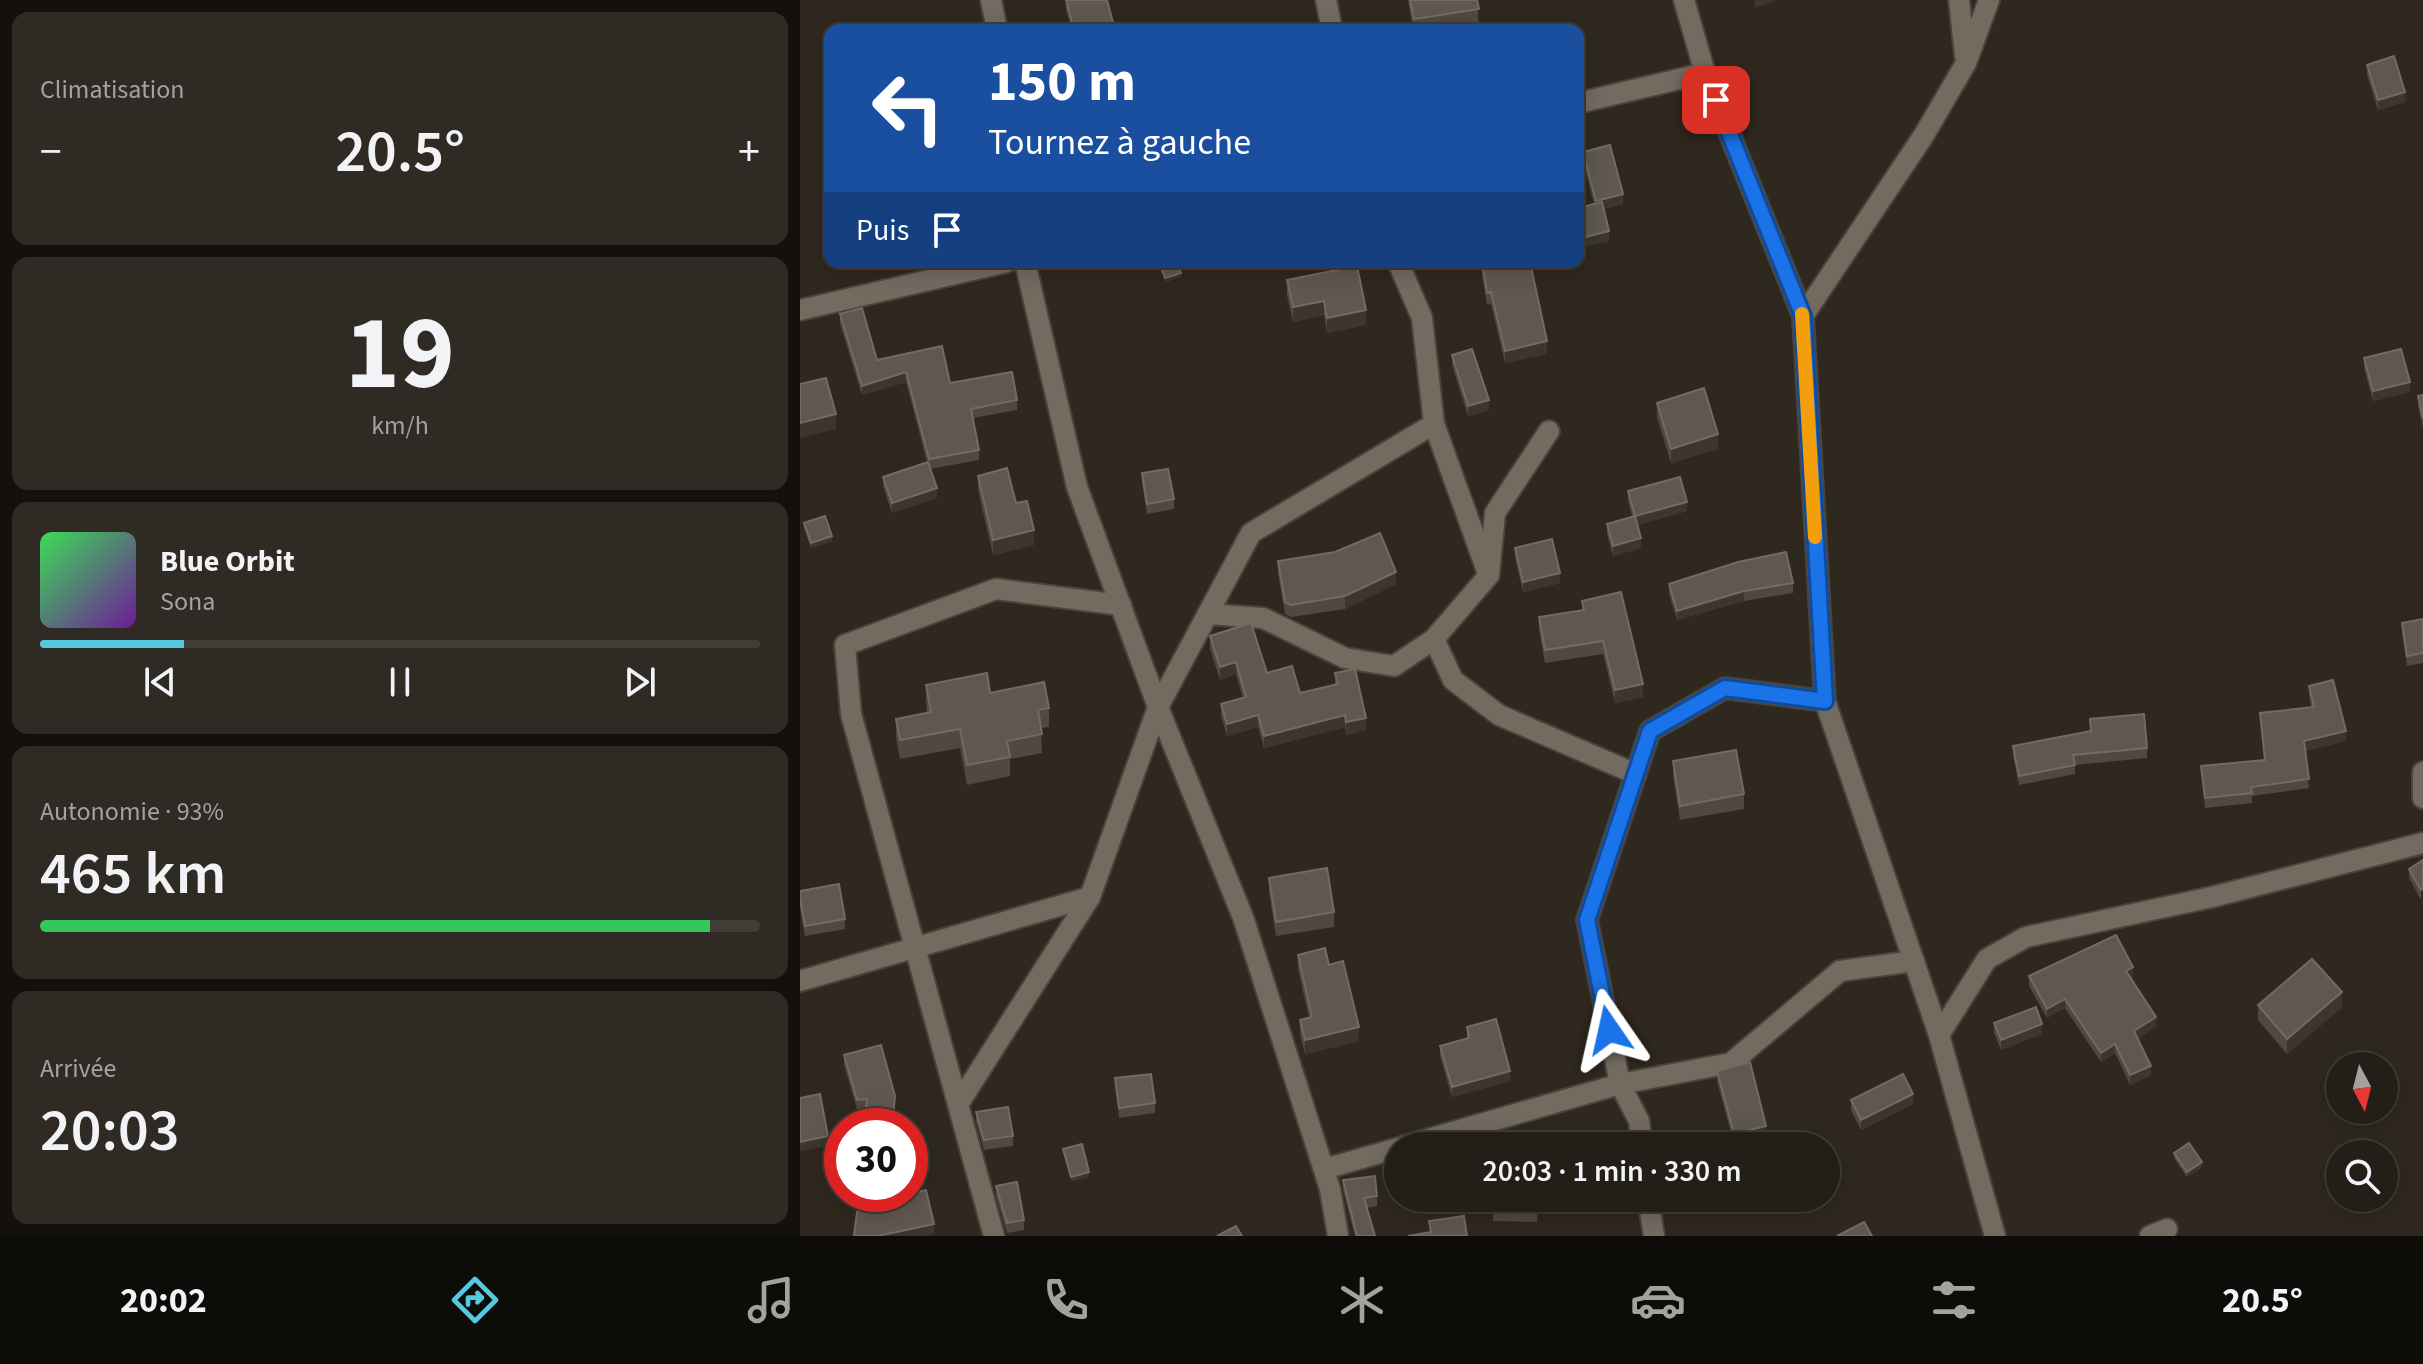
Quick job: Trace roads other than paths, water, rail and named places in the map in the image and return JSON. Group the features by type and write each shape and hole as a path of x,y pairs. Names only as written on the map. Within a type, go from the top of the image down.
{"street":[{"path":"991,0 996,24"},
{"path":"1326,0 1331,24"},
{"path":"1684,0 1705,73 1803,316 1825,701 1939,1035 1995,1236"},
{"path":"1959,0 1966,63"},
{"path":"1803,316 1924,135 1966,63 1989,0"},
{"path":"1584,102 1705,73"},
{"path":"800,310 981,268"},
{"path":"1026,268 1077,487 1158,707 1244,920 1324,1169 1338,1236"},
{"path":"1401,268 1422,318 1434,424 1489,575"},
{"path":"959,1103 1090,897 1158,707 1251,533 1434,424"},
{"path":"1208,614 1263,618 1345,658 1394,666 1434,639 1489,575 1495,513 1549,431"},
{"path":"994,1236 851,714 845,645 996,589 1121,605"},
{"path":"1434,639 1453,680 1499,715 1636,774"},
{"path":"1640,1132 1639,1121 1620,1084 1587,920 1650,731 1725,688 1825,701"},
{"path":"2423,772 2423,798"},
{"path":"1939,1035 1987,959 2026,937 2212,897 2423,843"},
{"path":"800,981 1090,897"},
{"path":"1453,1132 1620,1084 1731,1063 1840,971 1914,961"},
{"path":"1324,1169 1384,1152"},
{"path":"1650,1212 1654,1236"}]}
